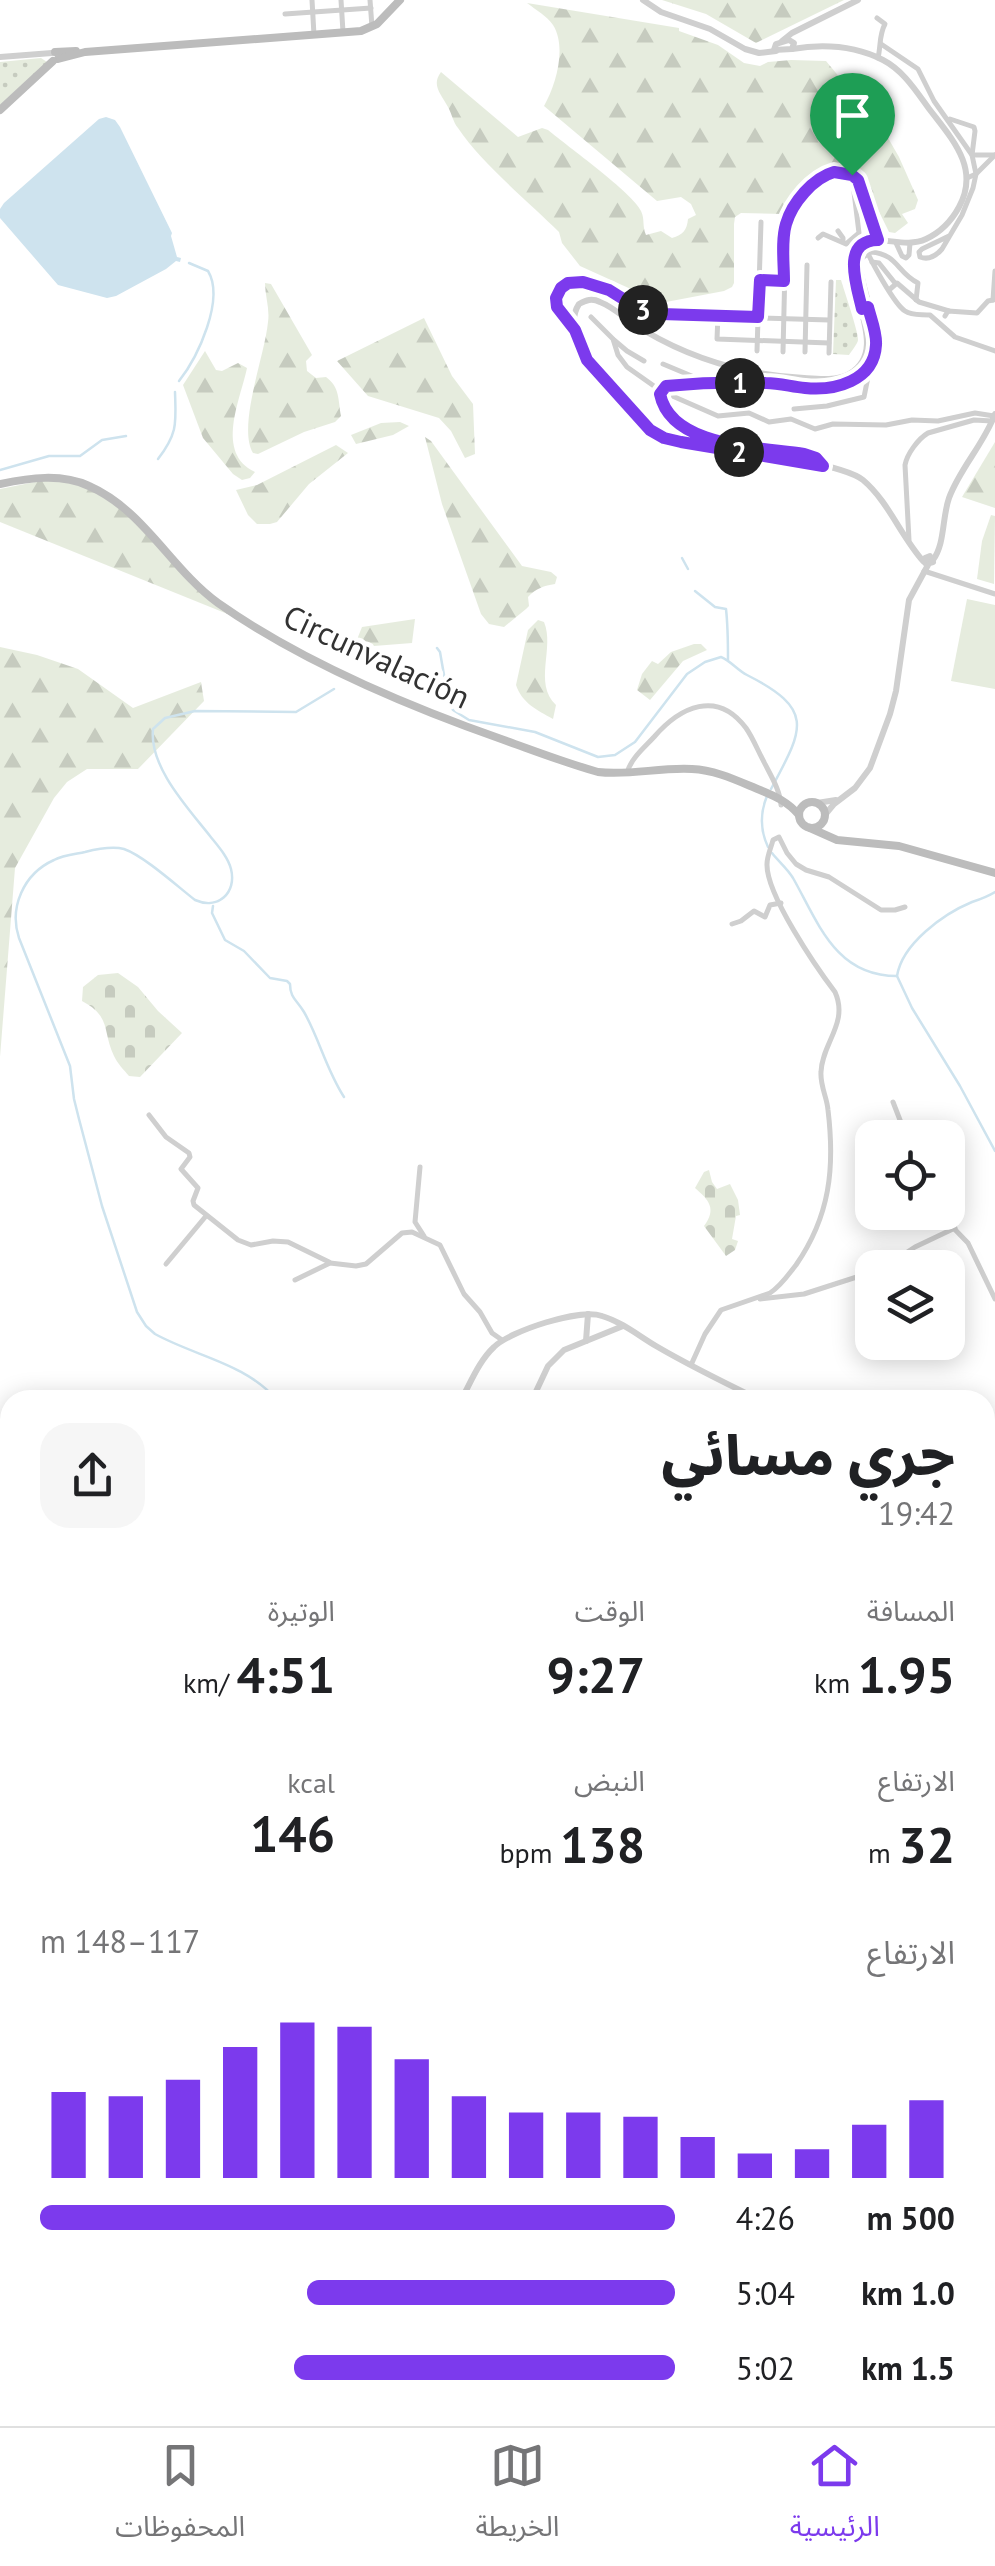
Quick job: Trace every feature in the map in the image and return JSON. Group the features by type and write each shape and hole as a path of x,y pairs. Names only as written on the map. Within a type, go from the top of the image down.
{"main road":[{"path":"0,110 53,57 361,32 372,28 400,0"},
{"name":"Circunvalación","path":"0,484 48,478 93,488 127,511 215,601 364,684 443,718 584,768 609,774 694,769 713,772 782,801"},
{"path":"782,801 812,802 824,810 827,828 833,835 849,841"},
{"path":"782,801 802,824 829,838 900,846 995,873"},
{"path":"798,815 802,806 812,802"},
{"path":"810,828 824,817"}],"street":[{"path":"312,0 314,35"},
{"path":"341,0 343,33"},
{"path":"644,0 661,12 765,54 789,35 858,0"},
{"path":"285,14 371,4 372,28"},
{"path":"878,18 885,24 878,58"},
{"path":"868,28 881,32"},
{"path":"775,48 793,44 802,30"},
{"path":"782,41 838,47 878,58 902,73 954,141 963,157 967,178 949,236 938,253 930,258 920,257 918,252 922,249 949,236"},
{"path":"881,44 918,69 934,101 972,154"},
{"path":"0,57 53,57"},
{"path":"896,242 900,252 928,238 951,225 968,202 976,174 972,154 976,130 947,118"},
{"path":"972,154 995,154"},
{"path":"967,178 995,154"},
{"path":"783,352 785,231 790,215 808,189 834,172 852,175 862,188 878,240"},
{"path":"818,238 823,234 844,243 860,236 852,175"},
{"path":"757,351 761,222"},
{"path":"838,231 844,243"},
{"path":"868,394 869,366 876,344 853,270 854,258 861,244 871,240 910,247"},
{"path":"866,252 860,265 867,339 864,359 847,376 824,379 757,373 708,360 646,332 598,300 583,301 573,314 575,330 592,367 644,425 658,435 844,470 866,482 910,544 928,562 995,594"},
{"path":"866,252 904,311 930,314 955,337 995,350"},
{"path":"866,252 888,255 906,276 918,282 916,300"},
{"path":"872,262 878,263 916,300 947,314 975,313 994,300 992,276 986,268"},
{"path":"805,352 807,265"},
{"path":"760,280 784,281"},
{"path":"575,330 557,307 558,292 564,285 578,282 609,290 648,312 667,315 830,320"},
{"path":"829,353 830,282"},
{"path":"889,290 896,284"},
{"path":"562,314 573,314"},
{"path":"718,316 718,338 829,343"},
{"path":"591,317 627,351 644,360"},
{"path":"613,339 627,367 660,391 718,416 749,413 769,422 791,418 816,429 833,424 938,421 975,413 994,417"},
{"path":"662,364 708,382"},
{"path":"660,391 666,386 708,382 831,387 854,380 869,366"},
{"path":"742,393 763,383"},
{"path":"800,406 828,406 868,394 877,384"},
{"path":"660,391 673,418 702,438 804,454 816,458 823,466"},
{"path":"957,416 974,420"},
{"path":"910,544 906,458 925,434 994,417"},
{"path":"824,817 866,776 890,714 910,596 938,550 951,493 994,417"},
{"path":"626,773 631,761 666,724 689,709 706,706 725,710 740,722 782,801"},
{"path":"812,802 842,798"},
{"path":"691,1365 720,1310 770,1293 781,1284 812,1240 828,1197 828,1109 821,1072 838,1023 839,1003 781,904 768,871 771,845 779,837 796,864 829,877 876,908 888,911 904,907"},
{"path":"732,924 754,911 768,916 770,905 781,904"},
{"path":"892,1102 900,1120"},
{"path":"149,1116 166,1137 189,1153 182,1169 197,1186 194,1205 245,1244 288,1242 330,1262 360,1265 374,1259 402,1233 424,1236 440,1244 460,1290 492,1333 502,1340"},
{"path":"420,1167 416,1222 424,1236"},
{"path":"166,1264 206,1216"},
{"path":"910,1250 952,1230"},
{"path":"957,1230 975,1255 995,1298"},
{"path":"295,1280 330,1262"},
{"path":"756,1298 804,1294 855,1278"},
{"path":"586,1340 588,1314"},
{"path":"467,1390 483,1360 502,1340 547,1321 588,1314 600,1314 740,1390"},
{"path":"537,1390 552,1360 564,1350 624,1326"}],"green space":[{"path":"662,0 844,0 756,43 706,14"},
{"path":"527,3 679,28 718,45 744,63 760,66 791,60 826,61 884,131 899,157 918,200 915,209 902,214 908,223 895,233 889,232 859,171 836,167 815,177 783,214 741,213 735,217 734,283 724,291 666,302 580,266 562,243 559,232 492,168 456,126 438,90 441,72 518,137 542,128 548,130 599,170 635,203 642,214 646,235 661,231 676,237 684,232 688,219 696,215 691,204 681,197 657,201 544,106 556,77 559,44 551,22"},
{"path":"41,58 47,62 0,105 0,62"},
{"path":"836,280 841,280 858,336 849,355 833,354"},
{"path":"265,283 271,284 312,355 306,361 307,371 316,378 326,377 334,385 341,416 258,454 253,453 248,426 268,322"},
{"path":"424,318 452,376 473,404 475,454 465,458 439,418 368,396 337,361"},
{"path":"205,351 216,370 238,363 247,368 233,439 243,463 255,472 250,478 242,480 233,474 203,438 183,385"},
{"path":"400,422 409,426 393,435 356,444 351,435 381,423"},
{"path":"425,437 522,566 557,577 555,584 531,594 529,606 504,627 489,624 481,614 442,504"},
{"path":"995,442 995,508 962,497"},
{"path":"336,445 348,453 309,484 277,522 257,524 248,515 236,490 257,485"},
{"path":"45,480 81,484 124,510 230,615 0,522 0,489"},
{"path":"991,515 995,516 994,584 977,579 982,541"},
{"path":"967,599 995,605 995,689 951,681"},
{"path":"415,619 412,643 361,647 356,642 362,627"},
{"path":"538,620 544,622 547,632 545,676 549,696 556,705 553,719 526,701 516,685 528,630"},
{"path":"694,644 707,650 683,661 650,700 637,690 652,661 658,664 671,652"},
{"path":"0,647 78,669 133,708 201,682 204,701 138,769 87,769 67,782 54,798 15,868 0,1057"},
{"path":"118,973 138,987 182,1033 140,1077 129,1076 115,1059 102,1019 82,1001 83,987 98,975"},
{"path":"709,1170 717,1189 730,1184 738,1200 740,1215 736,1216 732,1239 738,1241 735,1250 726,1256 704,1226 710,1205 695,1188"}],"water":[{"path":"106,117 120,127 172,233 177,257 181,258 180,262 107,298 58,285 0,218 4,203"}],"waterway":[{"path":"179,381 201,343 213,297 208,271 189,263"},
{"path":"158,459 174,427 175,392"},
{"path":"0,470 49,456 80,456 102,440 126,436"},
{"path":"682,558 688,569"},
{"path":"695,591 715,607 726,609 728,660"},
{"path":"437,648 453,710 469,720 535,732 598,757 615,755 635,742 687,674 721,657 769,687 793,711 796,736 771,789"},
{"path":"267,1390 235,1369 155,1334 137,1312 102,1206 74,1099 70,1066 19,938 16,915 21,893 43,866 61,857 104,848 132,853 195,900 211,903 224,897 231,885 230,865 163,772 153,743 153,729 165,718 195,711 296,712 334,689"},
{"path":"767,796 762,822 768,847"},
{"path":"772,853 791,874 831,944 843,957 876,974 897,976"},
{"path":"995,892 937,922 915,942 897,976 995,1151"},
{"path":"213,906 212,913 225,940 244,951 270,978 290,984 344,1097"}],"route":[{"path":"834,172 852,175 862,188 878,240 861,244 853,263 862,309 868,307 876,338 876,350 865,371 847,384 822,388 708,382 666,386 660,394 673,418 702,438 804,454 816,458 823,466 681,442 650,430 587,360 575,330 558,311 556,298 561,288 583,282 609,290 648,312 661,314 758,317 760,280 784,281 785,231 790,215 820,178 834,172"}]}
